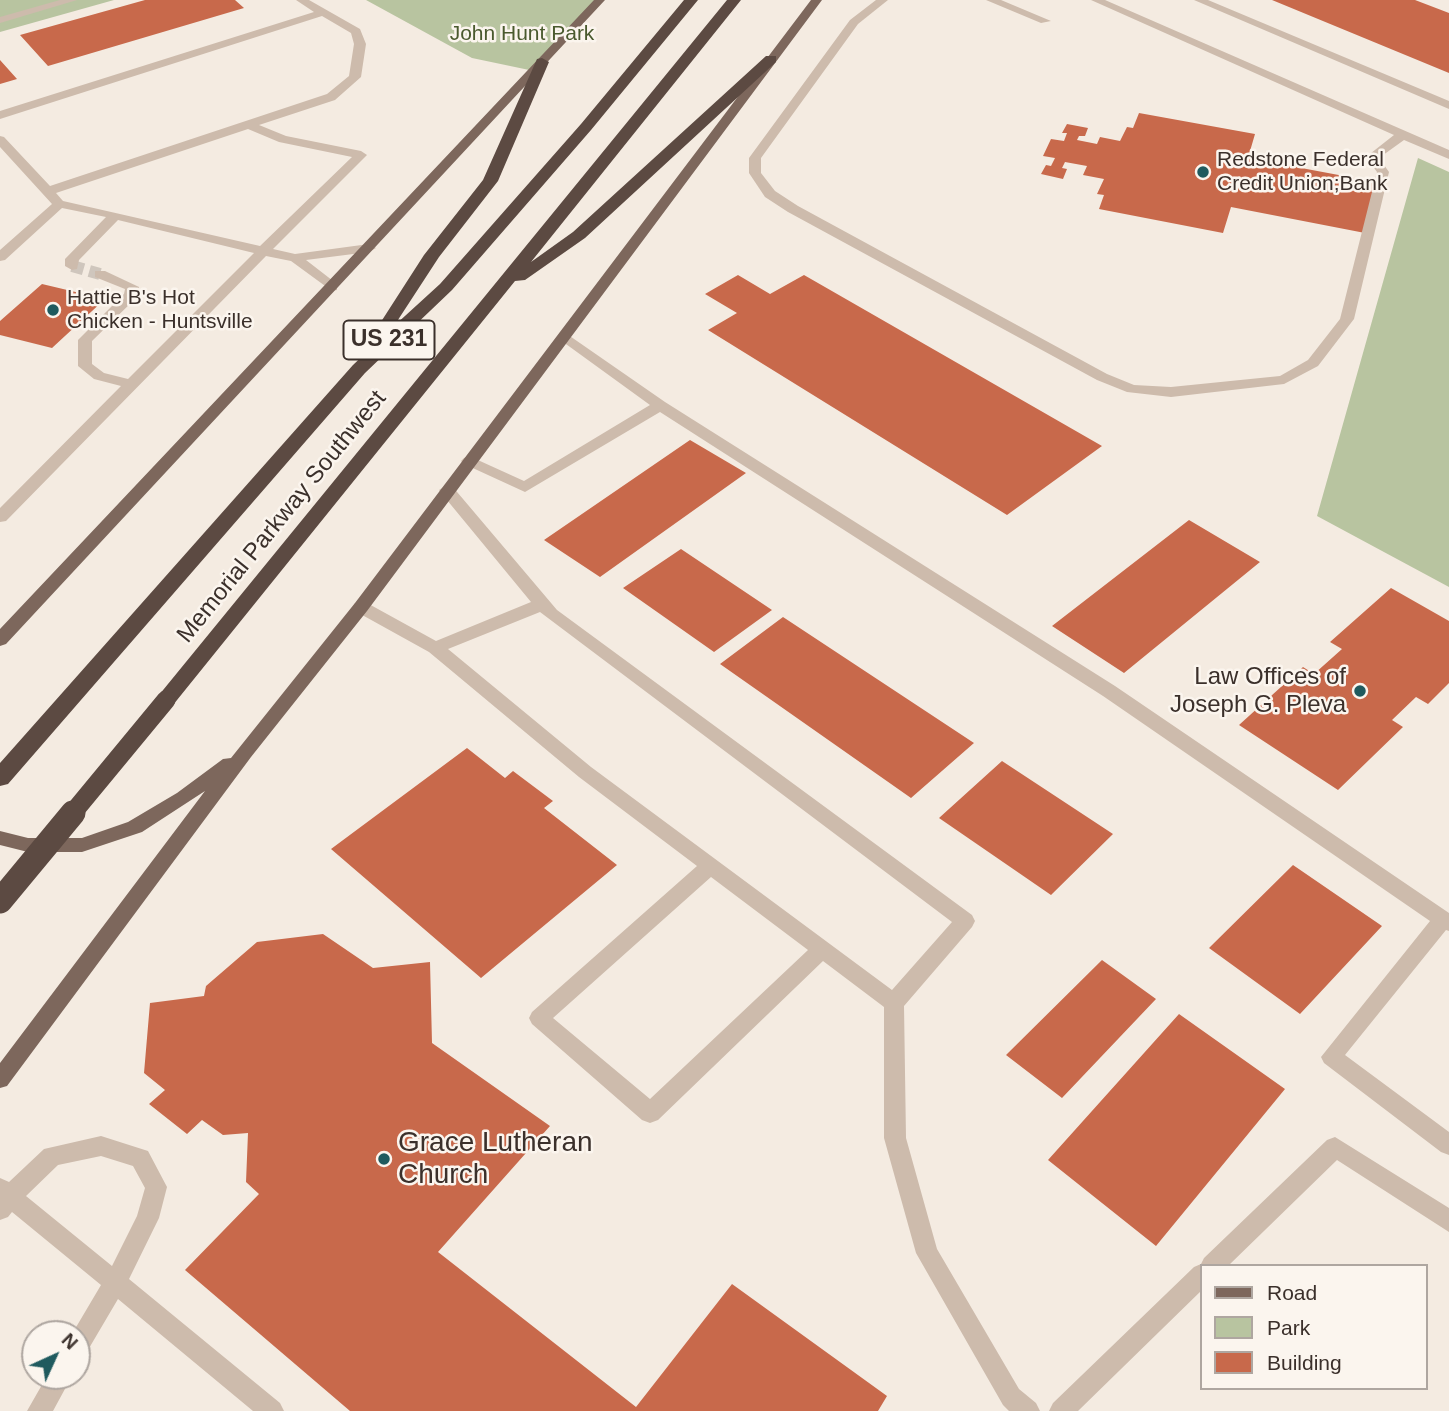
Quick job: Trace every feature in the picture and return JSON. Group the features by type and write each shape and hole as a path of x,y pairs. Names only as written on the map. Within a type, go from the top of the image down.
{"highway":[{"name":"Memorial Parkway Southwest","path":"0,778 359,369 446,286 586,127 691,0"},
{"name":"Memorial Parkway Southwest","path":"0,901 734,0"},
{"path":"497,293 579,235 771,59"},
{"path":"359,369 432,255 490,181 542,62"}],"main road":[{"path":"0,640 600,0"},
{"path":"0,1079 245,752 361,607 817,0"},
{"path":"0,838 28,845 82,845 135,827 183,798 245,752"}],"street":[{"path":"0,20 72,0"},
{"path":"48,191 331,97 355,77 360,44 356,30 301,0"},
{"path":"883,0 854,22 755,158 755,173 771,194 793,209 1102,377 1132,389 1171,392 1284,380 1313,363 1347,319 1383,172 1372,156 1402,135"},
{"path":"991,0 1045,21"},
{"path":"1096,0 1449,155"},
{"path":"1199,0 1449,105"},
{"path":"0,115 324,12"},
{"path":"0,517 361,155 283,139 247,124"},
{"path":"0,140 59,204 295,258 369,248"},
{"path":"0,257 59,204"},
{"path":"72,266 72,259 115,215"},
{"path":"295,258 332,287"},
{"path":"100,274 132,287 131,295 85,340 85,366 99,376 132,384"},
{"path":"564,337 660,405 1109,691 1446,921 1331,1057 1449,1145"},
{"path":"469,461 525,487 660,405"},
{"path":"447,490 551,614 965,921 894,1003 895,1138 927,1253 1011,1397 1028,1411"},
{"path":"435,648 542,604"},
{"path":"361,607 435,648 585,772 894,1003"},
{"path":"711,865 538,1018 650,1113 822,949"},
{"path":"91,1324 116,1282 148,1218 156,1187 139,1158 101,1146 52,1156 3,1198 116,1282 272,1411"},
{"path":"1214,1264 1335,1147 1449,1221"},
{"path":"1061,1411 1200,1277"},
{"path":"39,1411 52,1390"}],"green space":[{"path":"0,0 114,0 0,32"},
{"name":"John Hunt Park","path":"366,0 600,0 534,71 472,58"},
{"path":"1418,158 1449,172 1449,587 1317,516"}],"building":[{"path":"145,0 235,0 244,8 48,66 20,35"},
{"path":"1272,0 1415,0 1449,13 1449,73"},
{"path":"0,60 17,79 0,84"},
{"name":"Redstone Federal Credit Union;Bank","path":"1139,113 1255,134 1248,158 1376,182 1365,233 1231,207 1223,233 1099,209 1104,195 1097,194 1104,179 1083,175 1087,166 1065,162 1062,168 1067,169 1063,179 1041,174 1046,165 1051,166 1055,158 1043,156 1051,139 1064,141 1067,133 1062,133 1067,124 1088,128 1085,136 1079,136 1077,140 1097,144 1100,137 1120,141 1127,127 1133,128"},
{"path":"738,275 770,294 804,275 1102,446 1007,515 708,330 737,313 705,294"},
{"name":"Hattie B's Hot Chicken - Huntsville","path":"42,284 105,299 52,348 0,335 0,321"},
{"path":"690,440 746,473 600,577 544,540"},
{"path":"1189,520 1260,562 1124,673 1052,626"},
{"path":"681,549 772,610 714,652 623,588"},
{"path":"1391,588 1449,621 1449,683 1428,704 1416,697 1392,720 1403,727 1338,790 1239,725 1303,667 1314,674 1342,649 1330,642"},
{"path":"783,617 974,743 911,798 720,664"},
{"path":"467,748 505,778 513,771 553,801 544,808 617,865 481,978 331,849"},
{"path":"1002,761 1113,834 1051,895 939,818"},
{"path":"1293,865 1382,926 1300,1014 1209,948"},
{"name":"Grace Lutheran Church","path":"323,934 373,968 430,962 432,1043 550,1126 438,1252 636,1407 732,1284 887,1396 878,1411 350,1411 185,1270 259,1194 246,1182 248,1133 223,1135 202,1120 187,1134 149,1104 165,1090 144,1073 150,1003 204,996 206,986 257,942"},
{"path":"1102,960 1156,999 1062,1098 1006,1055"},
{"path":"1179,1014 1285,1089 1156,1246 1048,1160"}],"tunnel":[{"path":"72,266 100,274"}],"place":[{"name":"Redstone Federal Credit Union;Bank","path":"1203,172"},
{"name":"Hattie B's Hot Chicken - Huntsville","path":"53,310"},
{"name":"Law Offices of Joseph G. Pleva","path":"1360,691"},
{"name":"Grace Lutheran Church","path":"384,1159"}]}
